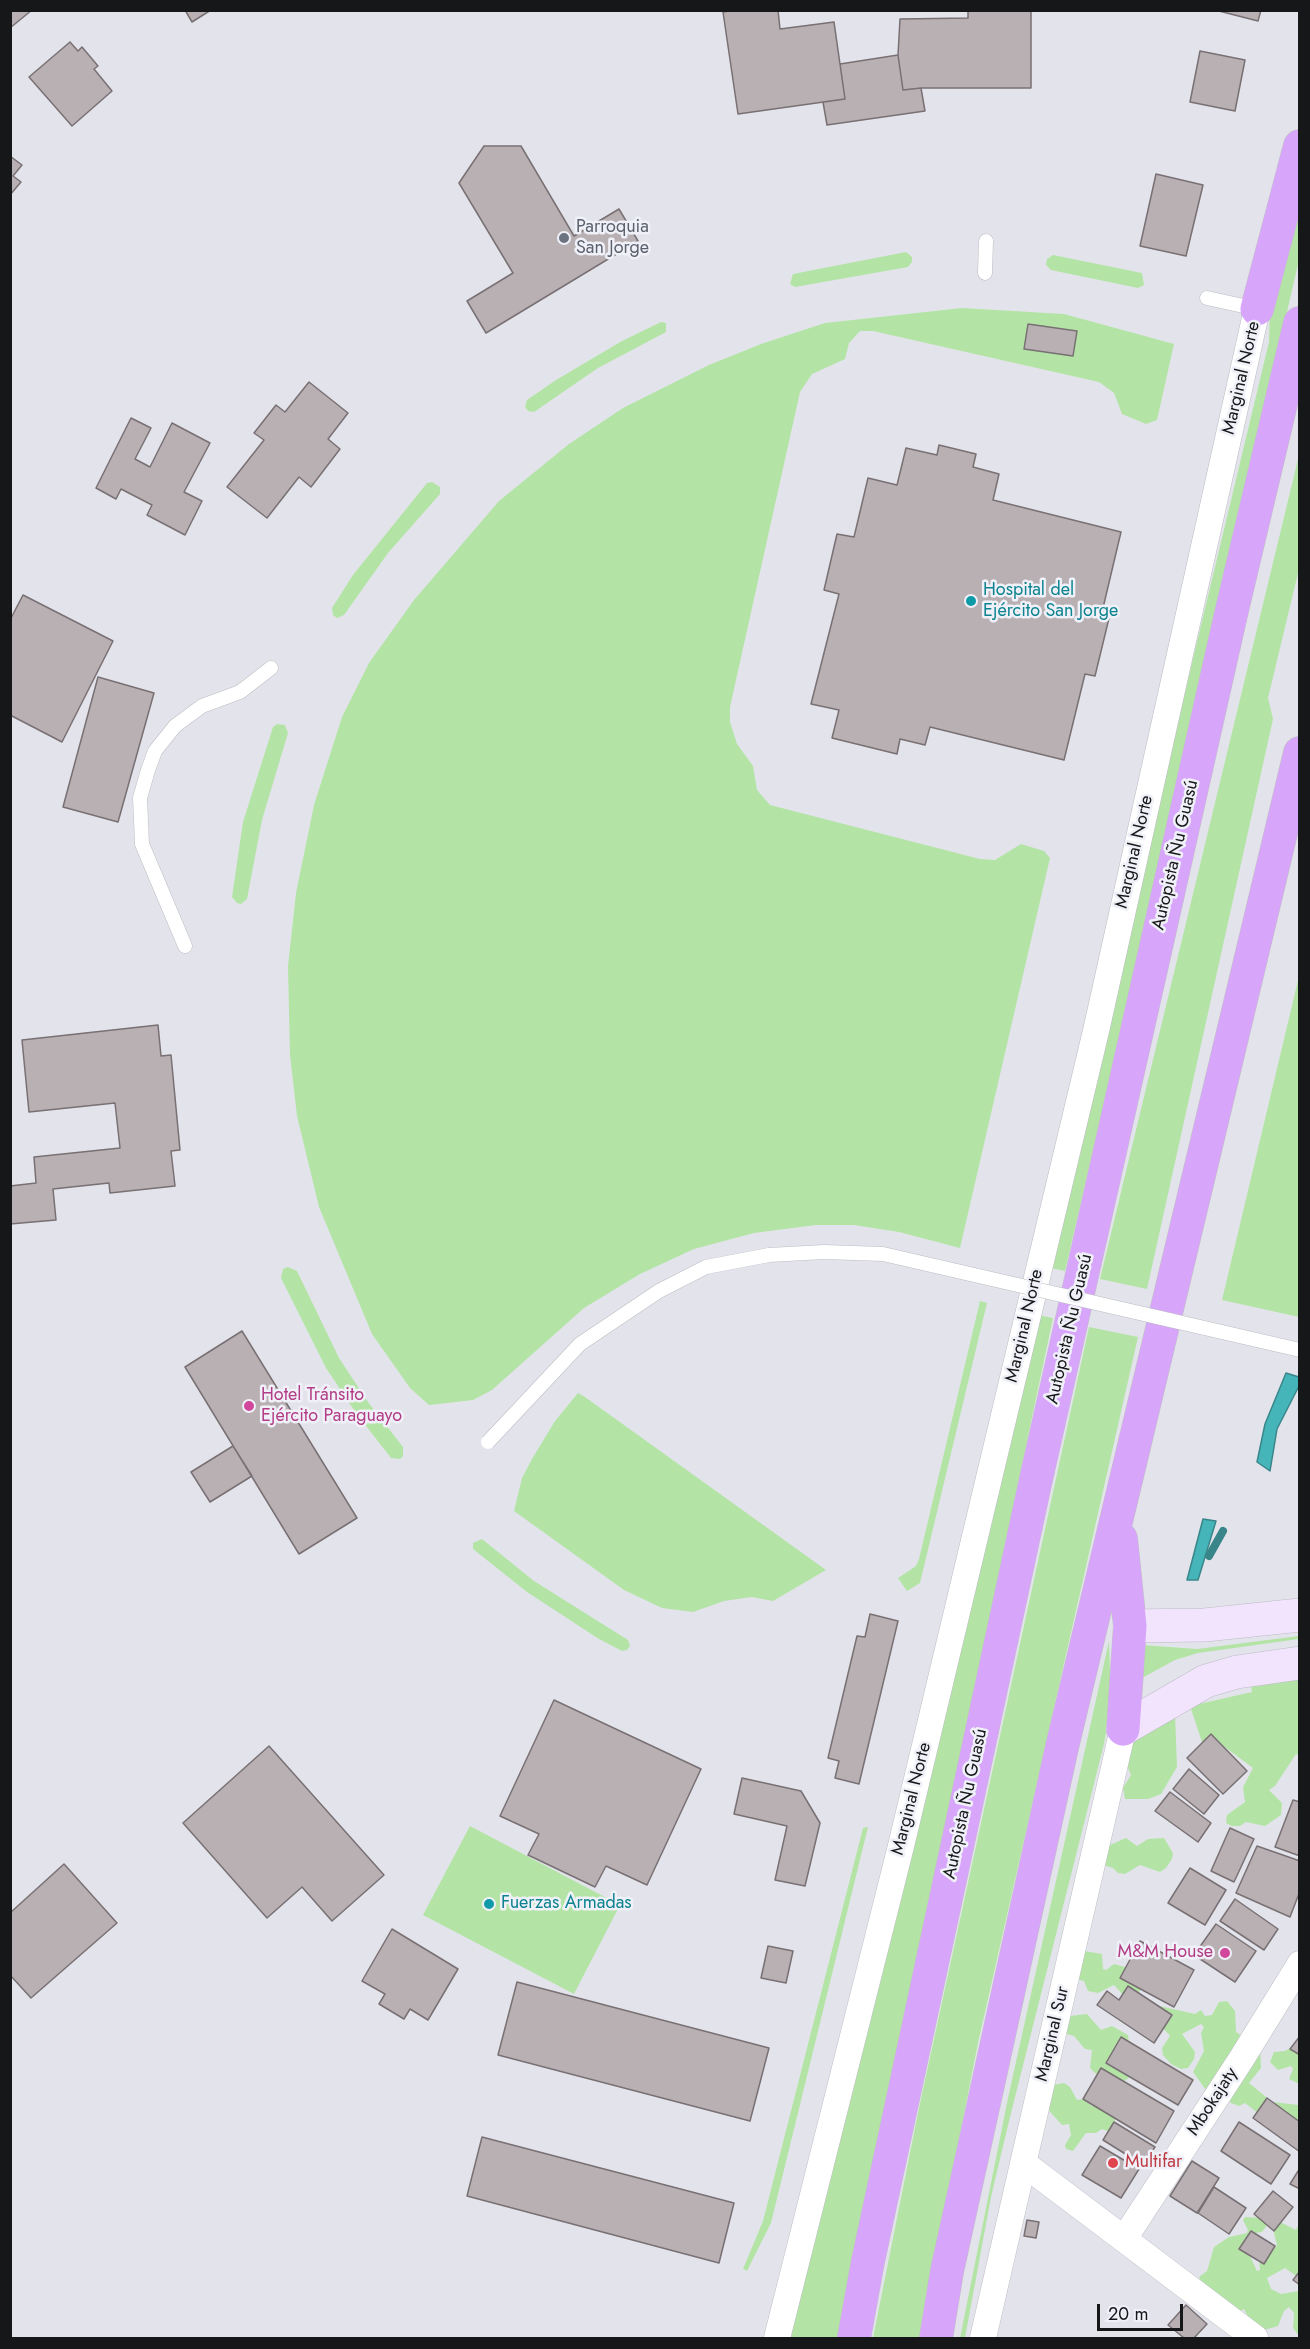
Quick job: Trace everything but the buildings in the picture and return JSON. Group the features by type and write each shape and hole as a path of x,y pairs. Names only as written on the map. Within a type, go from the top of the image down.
{"highway":[{"path":"1257,309 1299,146"},
{"name":"Autopista Ñu Guasú","path":"854,2338 868,2261 1036,1479 1299,323"},
{"path":"936,2338 947,2271 987,2082 1118,1512 1299,753"},
{"path":"1118,1512 1130,1626 1123,1729"}],"main road":[{"path":"1130,1626 1205,1625 1299,1615"},
{"path":"1123,1729 1206,1681 1237,1672 1299,1663"}],"street":[{"name":"Marginal Norte","path":"777,2338 907,1823 1093,1042 1257,309"},
{"name":"Marginal Sur","path":"982,2338 1123,1729"},
{"name":"Mbokajaty","path":"1124,2239 1242,2058 1299,1964"},
{"path":"1023,2163 1255,2338"}],"lane":[{"path":"985,273 986,241"},
{"path":"1207,298 1257,309"},
{"path":"185,946 142,844 140,798 148,770 155,751 175,726 202,706 240,692 271,668"},
{"path":"488,1442 580,1344 659,1291 706,1267 769,1255 824,1252 883,1254 1299,1350"}],"green space":[{"path":"1299,192 1299,260 1065,1271 1047,1267 1269,342 1270,307"},
{"path":"906,252 912,257 912,262 908,267 795,287 790,284 793,274"},
{"path":"1053,255 1142,273 1144,285 1138,288 1051,270 1046,265 1047,259"},
{"path":"962,308 1064,314 1174,344 1157,420 1146,424 1122,414 1114,393 1099,382 873,331 860,331 849,343 845,359 812,374 800,392 730,707 730,722 737,744 753,766 757,790 770,805 980,859 995,860 1021,844 1044,851 1050,858 960,1248 899,1232 854,1225 816,1225 754,1233 694,1249 640,1274 584,1308 492,1390 473,1400 429,1405 410,1388 372,1334 319,1207 297,1116 290,1055 288,966 296,893 314,805 342,717 369,663 414,600 499,501 569,444 623,408 709,365 761,344 825,323"},
{"path":"661,322 666,323 666,332 598,368 534,412 528,411 525,407 527,400 556,380 622,341"},
{"path":"1299,455 1299,569 1268,698 1273,719 1147,1289 1100,1279"},
{"path":"432,482 440,487 440,494 388,553 344,615 337,618 333,615 332,608 353,575 427,483"},
{"path":"277,724 285,725 288,733 262,820 247,899 241,904 232,897 243,822 273,727"},
{"path":"1299,976 1299,1317 1222,1300"},
{"path":"288,1267 297,1271 339,1358 368,1402 403,1447 403,1456 400,1459 391,1458 356,1413 326,1368 281,1278 283,1269"},
{"path":"980,1301 987,1303 920,1583 907,1591 898,1578 916,1566 919,1559"},
{"path":"1033,1314 1053,1318 838,2338 789,2338 905,1884"},
{"path":"1089,1327 1138,1337 978,2043 920,2338 873,2338 919,2108"},
{"path":"578,1393 826,1570 773,1601 752,1597 724,1601 693,1612 662,1608 624,1590 514,1511 522,1478 532,1459 555,1421"},
{"path":"482,1539 534,1581 628,1640 630,1646 627,1650 622,1651 599,1639 527,1592 473,1549 473,1543"},
{"path":"1299,1636 1299,1639 1198,1653 1175,1660 1142,1678 1142,1645 1197,1649"},
{"path":"1109,1641 1111,1704 1104,1744 991,2197 965,2338 960,2338 1008,2098"},
{"path":"1299,1667 1299,1755 1296,1754 1275,1786 1269,1790 1282,1803 1281,1815 1265,1826 1246,1822 1240,1826 1232,1826 1226,1823 1227,1815 1245,1802 1243,1787 1253,1768 1222,1745 1204,1748 1190,1706 1252,1692 1250,1680"},
{"path":"1175,1714 1177,1767 1161,1794 1148,1799 1125,1799 1123,1788 1131,1775 1125,1761 1124,1744"},
{"path":"470,1826 620,1905 574,1994 423,1915"},
{"path":"868,1827 771,2223 747,2271 743,2269 763,2221 863,1828"},
{"path":"1126,1838 1137,1846 1148,1839 1164,1838 1173,1853 1172,1859 1160,1872 1140,1865 1125,1874 1103,1865 1103,1848"},
{"path":"1084,1951 1102,1954 1103,1969 1106,1970 1114,1964 1125,1967 1141,1989 1137,1995 1124,1996 1114,1985 1098,1993 1088,1991 1084,1981 1076,1979"},
{"path":"1227,2001 1235,2011 1236,2032 1260,2047 1261,2068 1249,2083 1272,2102 1299,2105 1299,2130 1268,2121 1245,2103 1239,2106 1231,2103 1221,2093 1206,2090 1193,2072 1204,2051 1201,2033 1204,2027 1201,2024 1182,2034 1195,2052 1194,2059 1188,2068 1181,2069 1171,2064 1163,2055 1162,2048 1170,2036 1154,2018 1155,2005 1195,2014 1201,2010 1205,2016 1212,2015 1219,2002"},
{"path":"1087,2014 1101,2030 1112,2026 1128,2035 1132,2075 1121,2084 1095,2073 1090,2068 1092,2050 1085,2049 1074,2036 1067,2034 1064,2027 1070,2016"},
{"path":"1294,2046 1300,2050 1299,2084 1289,2079 1293,2069 1291,2066 1278,2070 1270,2062 1274,2052 1285,2051"},
{"path":"1064,2083 1070,2087 1077,2100 1084,2099 1092,2106 1098,2105 1111,2112 1115,2119 1114,2126 1108,2131 1102,2129 1096,2133 1086,2133 1073,2151 1066,2149 1065,2145 1071,2135 1069,2124 1062,2125 1044,2105 1053,2085"},
{"path":"1245,2217 1264,2218 1268,2224 1262,2232 1255,2233 1248,2252 1257,2271 1260,2270 1259,2259 1277,2246 1273,2228 1280,2222 1296,2230 1299,2224 1299,2278 1285,2268 1267,2278 1271,2289 1281,2294 1299,2291 1299,2336 1293,2328 1294,2313 1289,2307 1284,2311 1278,2326 1264,2330 1251,2322 1244,2309 1237,2313 1202,2284 1199,2277 1207,2271 1214,2247 1229,2237 1247,2233 1248,2230 1243,2220"}],"water":[{"path":"1286,1373 1299,1377 1299,1386 1277,1429 1270,1471 1257,1462 1265,1424"},
{"path":"1203,1519 1216,1521 1198,1580 1187,1580"}],"waterway":[{"path":"1209,1556 1223,1531"}],"place":[{"name":"Parroquia San Jorge","path":"564,238"},
{"name":"Hospital del Ejército San Jorge","path":"971,601"},
{"name":"Hotel Tránsito Ejército Paraguayo","path":"249,1406"},
{"name":"Fuerzas Armadas","path":"489,1904"},
{"name":"M&M House","path":"1225,1953"},
{"name":"Multifar","path":"1113,2163"}]}
